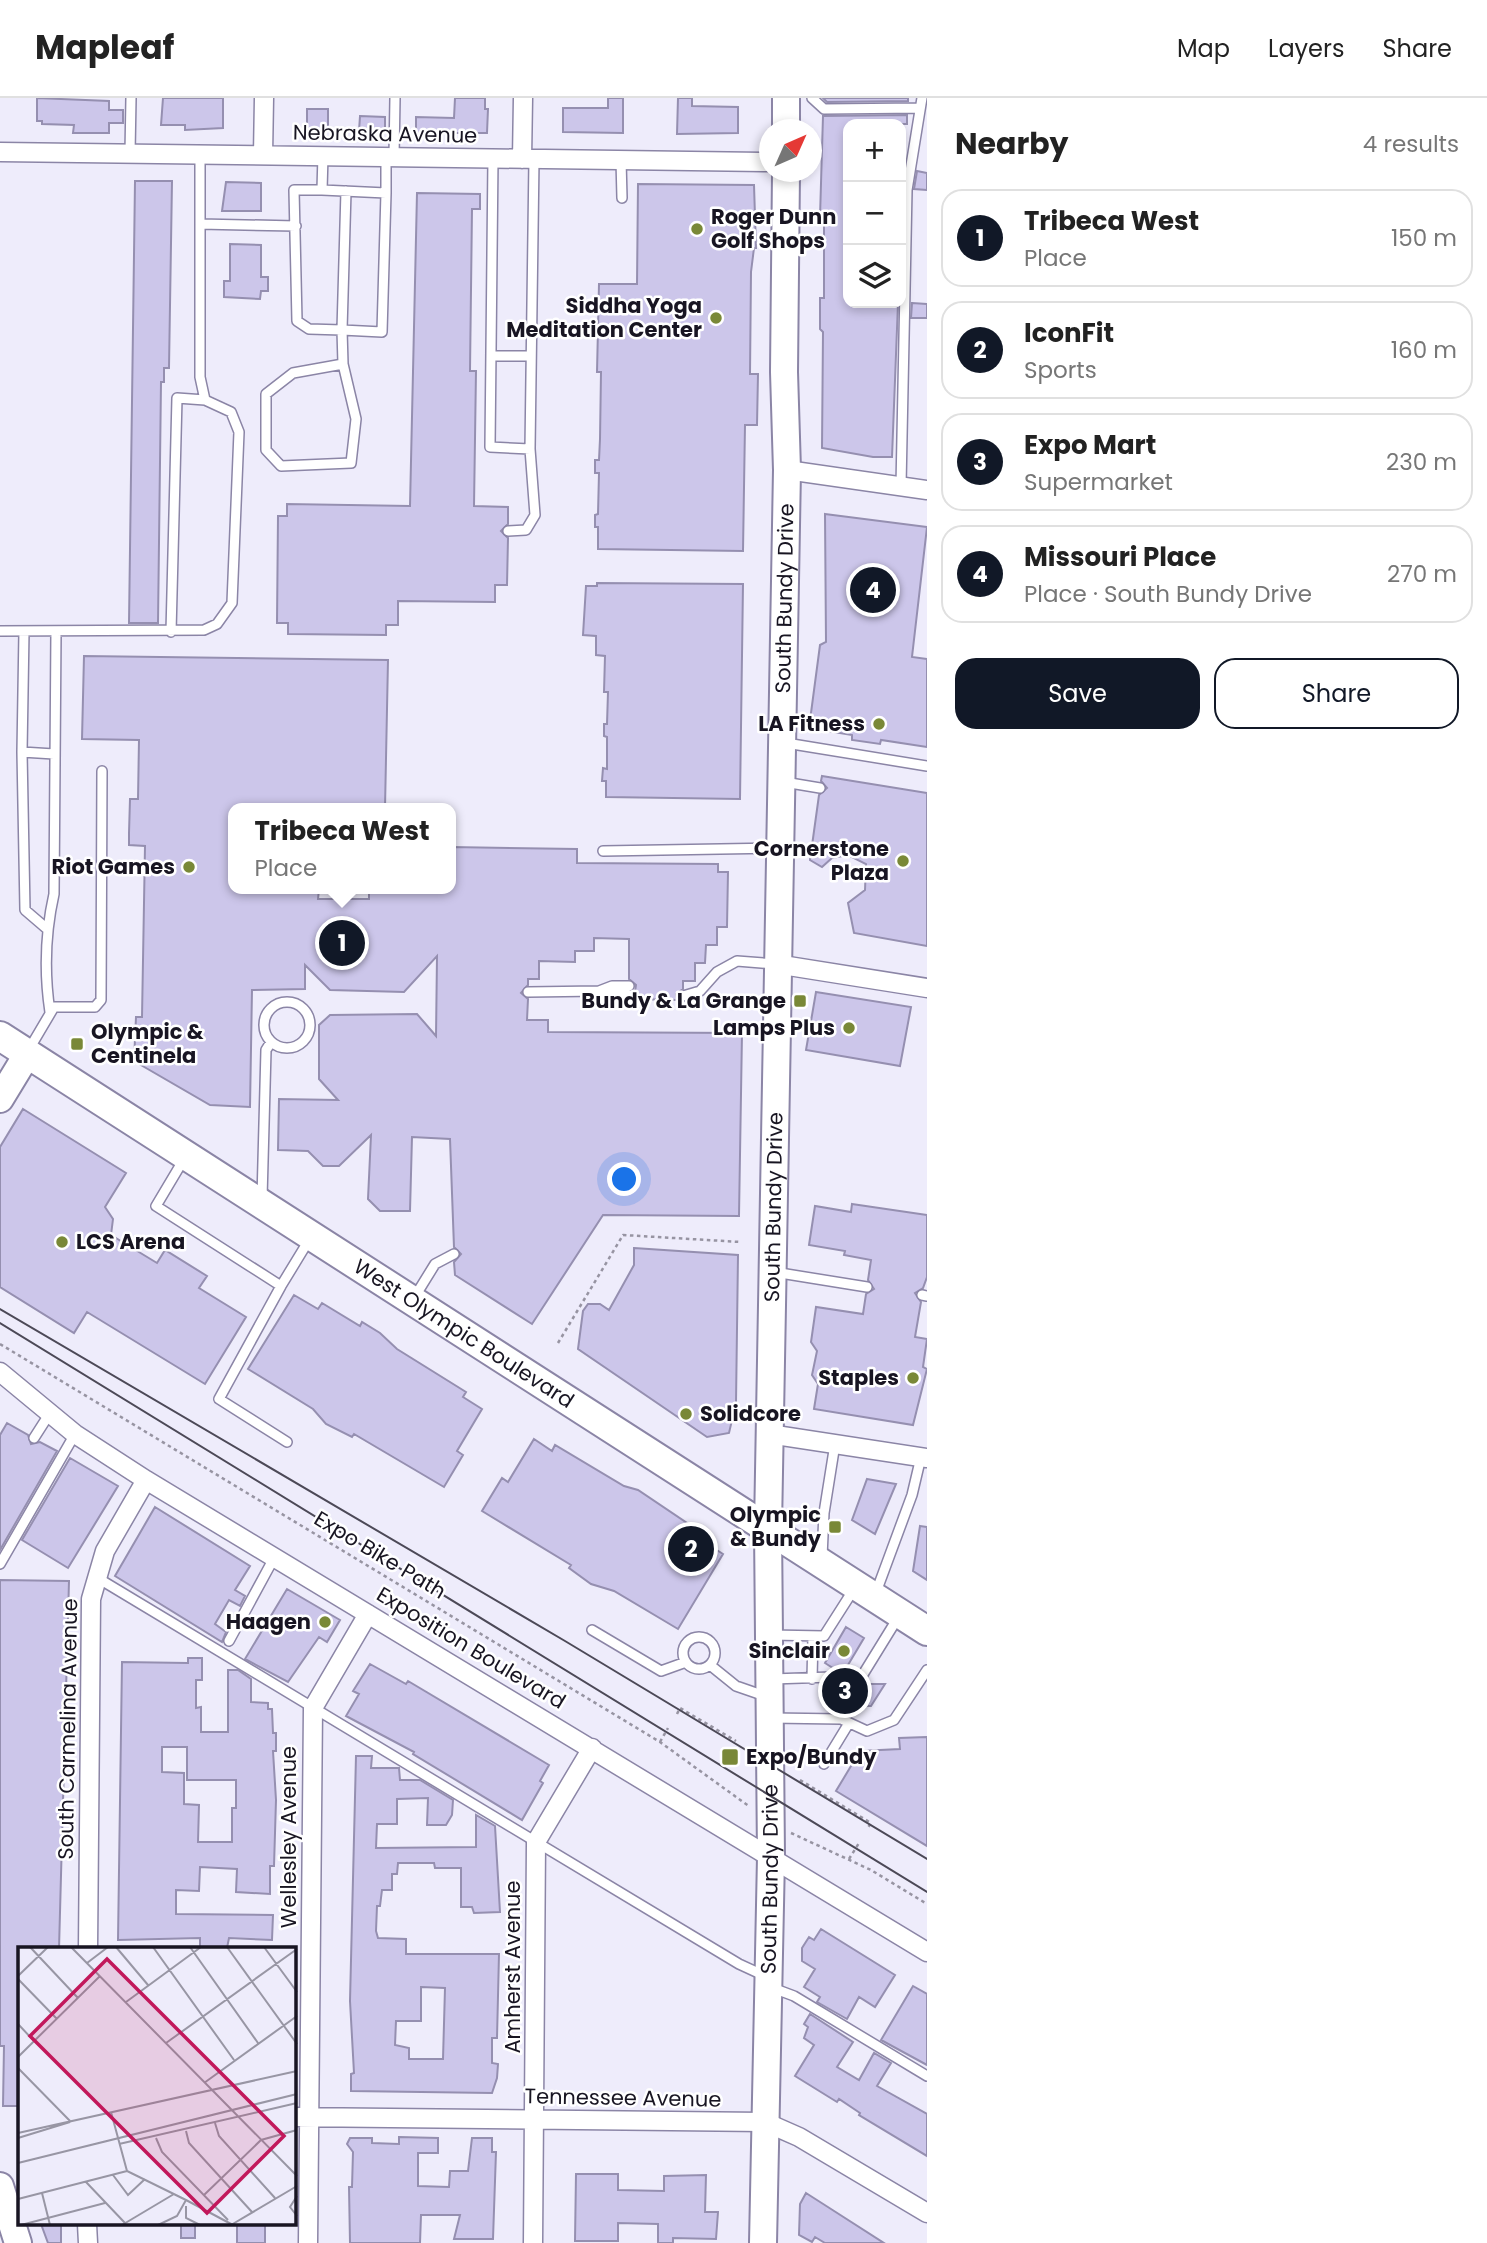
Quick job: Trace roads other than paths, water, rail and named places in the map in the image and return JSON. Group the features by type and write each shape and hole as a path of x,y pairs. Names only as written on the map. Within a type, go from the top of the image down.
{"main road":[{"path":"786,98 786,119"},
{"name":"South Bundy Drive","path":"763,2243 771,1857 769,1434 787,470 784,372 786,182"},
{"name":"West Olympic Boulevard","path":"0,1036 927,1631"},
{"path":"0,1099 28,1053"},
{"path":"0,2186 18,2243"}],"street":[{"path":"263,155 264,98"},
{"path":"523,98 528,159"},
{"name":"Nebraska Avenue","path":"0,152 759,162"},
{"path":"787,470 927,490"},
{"path":"776,964 927,988"},
{"name":"Exposition Boulevard","path":"0,1372 75,1434 146,1480 927,1952"},
{"path":"769,1434 924,1457"},
{"name":"South Carmelina Avenue","path":"88,1947 90,1599 105,1551 146,1480"},
{"name":"Wellesley Avenue","path":"308,2243 302,2117 313,1708 368,1614"},
{"path":"536,1842 593,1748"},
{"name":"Amherst Avenue","path":"533,2243 536,1842"},
{"name":"Tennessee Avenue","path":"302,2117 765,2122 799,2137 927,2213"}],"lane":[{"path":"130,153 131,98"},
{"path":"386,193 294,190 297,321 309,329 382,332 386,193 395,98"},
{"path":"812,98 817,106 824,109 921,103 906,190 901,486"},
{"path":"200,154 200,377 205,400"},
{"path":"323,156 323,190"},
{"path":"494,158 490,447 530,449"},
{"path":"508,531 526,530 535,515 530,449 528,159"},
{"path":"621,160 622,198"},
{"path":"343,364 293,373 266,394 266,450 281,466 351,463 356,419 343,364 342,330 346,191"},
{"path":"200,224 296,226"},
{"path":"492,356 531,356"},
{"path":"0,631 172,632 204,630 217,624 232,603 239,432 231,412 205,400 177,398 172,632"},
{"path":"24,631 22,752 25,910 46,928"},
{"path":"50,1012 46,985 46,928 54,894 56,631"},
{"path":"781,743 927,765"},
{"path":"22,752 54,754"},
{"path":"28,1053 54,1007 95,1007 101,1000 102,771"},
{"path":"780,781 820,788"},
{"path":"603,851 779,848"},
{"path":"687,992 700,991 724,967 737,961 776,964"},
{"path":"528,992 599,991 610,995 629,991"},
{"path":"286,1001 294,1002 307,1012 309,1034 299,1045 285,1048 271,1042 264,1028 264,1020 272,1007 286,1001"},
{"path":"262,1203 266,1050 271,1042"},
{"path":"187,1154 156,1206 281,1286"},
{"path":"287,1442 219,1399 312,1235"},
{"path":"413,1300 435,1264 454,1254"},
{"path":"772,1272 867,1287"},
{"path":"34,1438 50,1413"},
{"path":"0,1564 75,1434"},
{"path":"822,1563 824,1513 835,1444"},
{"path":"769,1635 824,1636 865,1591 912,1495 924,1457"},
{"path":"229,1641 274,1558"},
{"path":"96,1577 927,2076"},
{"path":"770,1698 812,1679 862,1676 900,1613"},
{"path":"592,1630 661,1671 686,1662 700,1669 710,1665 715,1650 711,1641 701,1636 691,1638 684,1646 686,1662"},
{"path":"812,1679 813,1636"},
{"path":"710,1665 736,1686 841,1719 867,1731 894,1720 927,1670"},
{"path":"824,1764 849,1723"}],"tram line":[{"path":"0,1309 565,1641 927,1859"},
{"path":"0,1323 927,1892"}],"place":[{"name":"Roger Dunn Golf Shops","path":"697,229"},
{"name":"Siddha Yoga Meditation Center","path":"716,318"},
{"name":"Missouri Place","path":"873,590"},
{"name":"LA Fitness","path":"879,724"},
{"name":"Cornerstone Plaza","path":"903,861"},
{"name":"Riot Games","path":"189,867"},
{"name":"Tribeca West","path":"342,943"},
{"name":"Bundy & La Grange","path":"800,1001"},
{"name":"Lamps Plus","path":"849,1028"},
{"name":"Olympic & Centinela","path":"77,1044"},
{"name":"LCS Arena","path":"62,1242"},
{"name":"Staples","path":"913,1378"},
{"name":"Solidcore","path":"686,1414"},
{"name":"Olympic & Bundy","path":"835,1527"},
{"name":"IconFit","path":"691,1549"},
{"name":"Haagen","path":"325,1622"},
{"name":"Sinclair","path":"844,1651"},
{"name":"Expo Mart","path":"845,1691"},
{"name":"Expo/Bundy","path":"730,1757"}]}
